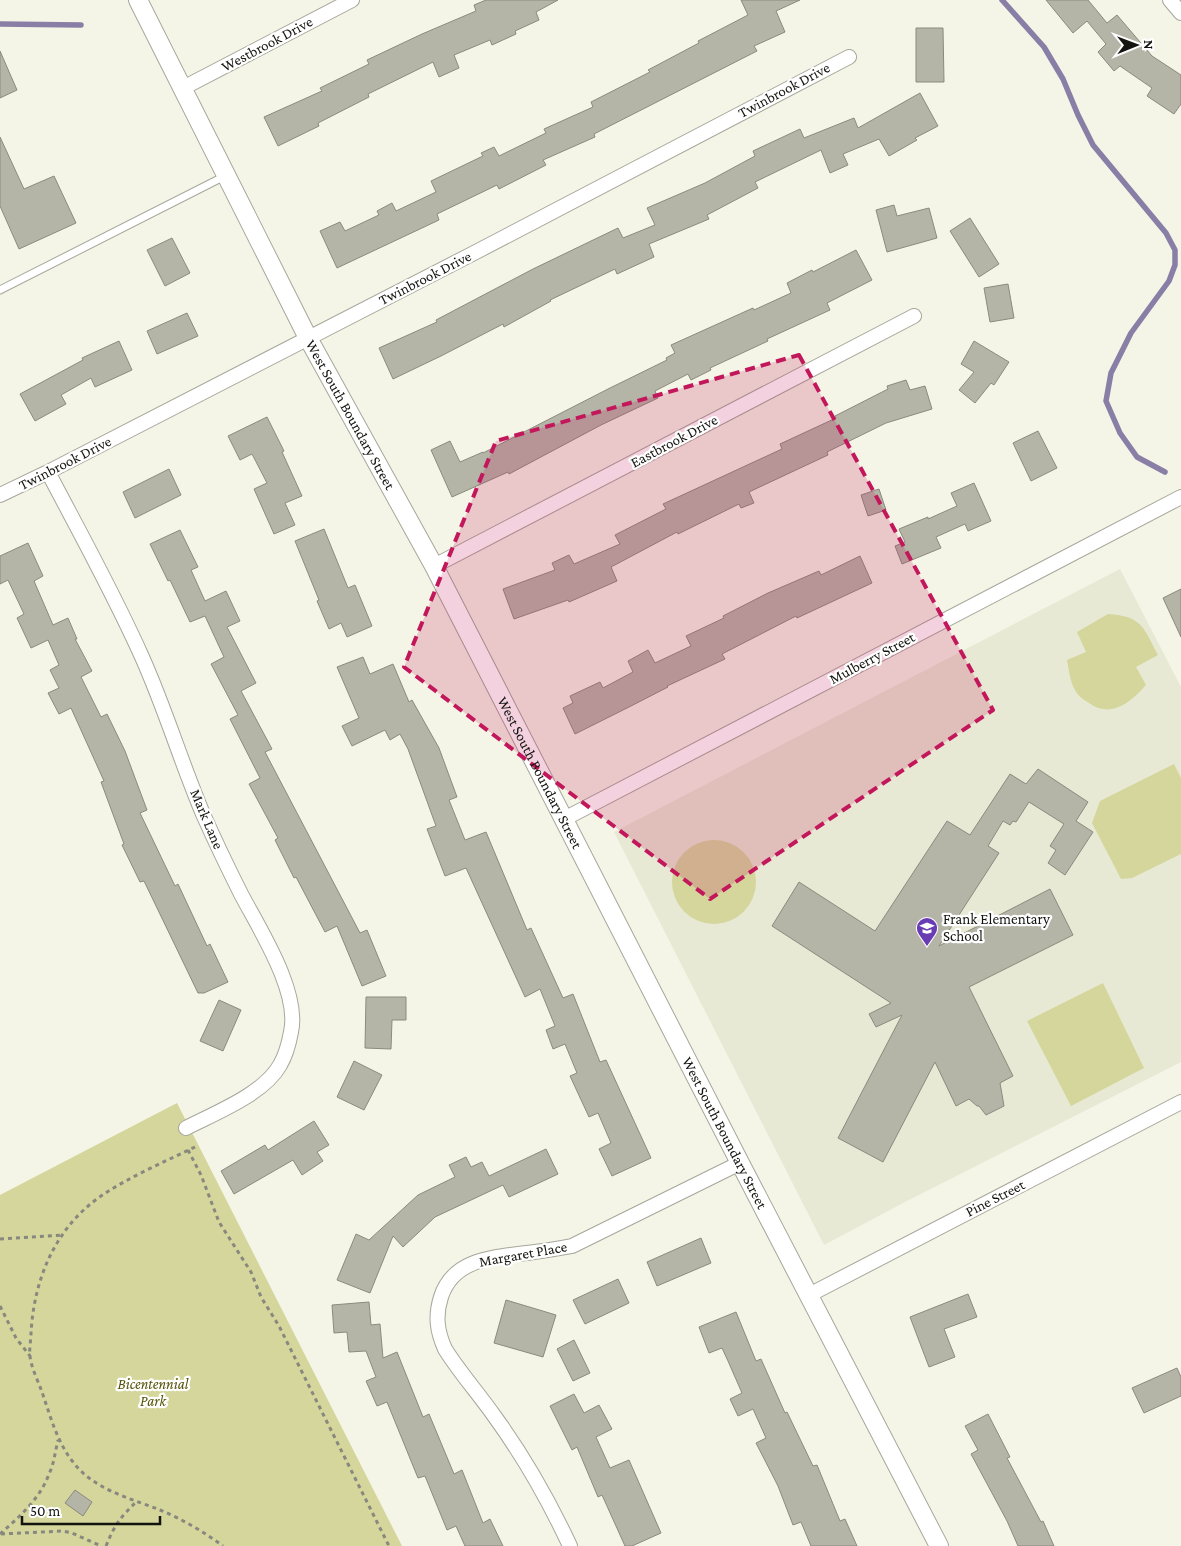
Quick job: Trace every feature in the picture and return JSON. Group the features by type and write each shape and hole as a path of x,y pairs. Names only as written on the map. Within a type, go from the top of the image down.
{"street":[{"name":"West South Boundary Street","path":"138,0 181,89 308,338 434,566 939,1546"},
{"name":"Westbrook Drive","path":"181,89 352,0"},
{"path":"1170,0 1181,13"},
{"name":"Twinbrook Drive","path":"0,495 474,253 849,57"},
{"name":"Eastbrook Drive","path":"434,566 914,316"},
{"name":"Mark Lane","path":"48,472 118,606 142,657 203,814 232,877 277,964 288,990 291,1004 290,1038 280,1066 271,1078 260,1088 186,1128"},
{"name":"Mulberry Street","path":"564,819 1181,497"},
{"name":"Pine Street","path":"809,1295 1181,1102"},
{"name":"Margaret Place","path":"570,1546 531,1473 496,1417 445,1349 437,1322 438,1305 443,1289 462,1268 477,1260 572,1246 740,1163"}],"lane":[{"path":"0,289 226,176"}],"path":[{"path":"30,1356 33,1308 40,1280 49,1257 62,1235 81,1213 101,1196 195,1147"},
{"path":"188,1150 201,1175 219,1222 251,1272 261,1297 279,1326 389,1546"},
{"path":"0,1238 62,1235"},
{"path":"0,1306 16,1338 30,1356 58,1440 83,1473 106,1488 193,1526 223,1546"},
{"path":"0,1534 27,1509 41,1490 49,1475 58,1440"},
{"path":"106,1546 117,1522 136,1501"},
{"path":"0,1534 63,1531 101,1546"}],"highlighted area":[{"path":"799,355 993,710 710,899 404,667 496,441"}],"shaded area":[{"name":"Frank Elementary School","path":"1120,569 1181,687 1181,1062 824,1245 614,832"}],"green space":[{"path":"1108,614 1135,620 1145,630 1158,655 1136,667 1146,685 1134,697 1113,709 1097,708 1078,694 1072,683 1067,660 1086,652 1077,632"},
{"path":"1174,764 1181,778 1181,854 1132,878 1121,879 1092,823 1100,801"},
{"path":"706,840 722,840 738,847 749,858 756,874 753,898 744,912 738,917 722,924 706,924 690,917 679,906 672,890 672,874 679,858 690,847"},
{"path":"1103,983 1144,1068 1071,1106 1027,1021"},
{"name":"Bicentennial Park","path":"177,1103 402,1546 0,1546 0,1195"}],"building":[{"path":"486,0 558,0 536,12 539,20 515,31 516,34 492,45 490,40 454,55 459,68 439,77 433,62 368,94 369,97 318,123 319,126 278,146 264,117 322,91 320,88 369,64 367,60 476,11 474,5"},
{"path":"741,0 800,0 776,11 785,32 754,46 757,51 594,134 595,137 543,160 546,165 499,189 497,185 437,214 439,220 337,268 320,231 340,222 345,231 379,215 377,211 392,203 396,211 436,192 431,181 483,156 481,153 494,147 499,156 546,133 544,129 593,107 591,102 650,72 648,70 748,15"},
{"path":"1046,0 1088,0 1107,23 1117,15 1152,56 1181,75 1181,104 1174,114 1147,96 1152,88 1120,66 1114,71 1098,52 1106,44 1087,21 1073,33"},
{"path":"916,28 943,28 944,82 916,82"},
{"path":"0,51 17,90 0,98"},
{"path":"920,93 938,126 915,138 917,140 889,156 879,139 843,154 848,165 830,173 821,150 755,182 758,188 707,215 709,219 649,244 654,257 617,274 615,269 550,300 504,327 503,324 393,379 379,348 437,322 436,320 533,269 618,228 623,238 655,225 647,208 705,183 755,156 753,151 800,129 804,138 854,118 858,128"},
{"path":"0,137 24,189 54,176 76,223 19,249 0,206"},
{"path":"894,205 897,216 929,208 937,238 887,252 876,210"},
{"path":"970,218 999,264 979,277 950,231"},
{"path":"172,238 190,273 165,286 147,250"},
{"path":"856,250 872,280 827,303 830,310 767,339 768,341 710,368 711,370 691,380 688,374 655,391 658,398 601,425 509,474 508,472 452,497 431,450 450,441 460,462 483,453 667,360 666,358 675,353 671,345 791,293 787,283"},
{"path":"1008,284 1014,318 990,322 984,288"},
{"path":"187,313 198,336 157,354 147,331"},
{"path":"119,341 132,370 95,387 91,378 61,395 66,404 35,421 20,394 83,360 82,358"},
{"path":"974,341 1009,362 994,385 991,383 975,403 959,390 974,372 961,364"},
{"path":"906,380 910,390 925,386 932,409 886,423 827,452 828,455 749,492 754,503 741,508 739,504 678,534 677,532 611,567 617,581 569,602 568,600 514,619 503,589 555,570 552,563 569,555 574,564 620,544 615,535 666,509 663,504 782,449 780,444 836,418 835,416 888,389 887,386"},
{"path":"267,417 284,451 282,452 302,496 285,503 295,525 274,534 254,489 267,483 252,454 240,460 228,436"},
{"path":"1038,431 1057,468 1031,481 1013,443"},
{"path":"169,469 181,495 135,518 123,492"},
{"path":"974,483 991,521 968,531 965,524 936,537 941,548 902,564 895,546 905,542 899,529 957,506 951,493"},
{"path":"879,489 886,510 868,516 861,495"},
{"path":"324,529 348,588 355,585 372,626 347,637 341,623 329,629 295,541"},
{"path":"180,530 198,567 191,570 205,601 226,591 240,621 227,627 256,683 241,691 272,749 265,752 360,933 367,930 386,976 362,986 337,926 325,932 296,877 294,878 275,840 278,838 249,784 260,778 230,719 238,715 211,664 224,657 205,616 190,622 150,544"},
{"path":"28,543 43,576 34,581 53,625 68,618 77,639 75,639 92,671 81,677 101,717 107,714 125,751 147,810 140,813 175,886 178,884 207,946 210,944 228,982 204,993 198,993 144,881 140,882 122,845 124,844 101,782 104,781 71,708 59,714 48,693 59,688 50,670 59,665 48,640 31,648 17,618 24,614 8,580 0,584 0,556"},
{"path":"860,556 872,583 797,618 796,616 722,654 725,659 667,686 575,734 563,708 573,703 570,696 600,682 603,688 633,672 628,661 648,650 655,663 691,646 686,636 724,618 723,616 768,593 819,571 821,575"},
{"path":"1181,589 1181,637 1163,598"},
{"path":"363,657 370,674 393,664 409,702 412,700 439,748 457,797 449,800 465,840 486,832 527,930 531,928 563,998 573,994 600,1062 606,1060 651,1158 612,1176 599,1149 611,1143 598,1113 589,1117 570,1076 577,1073 565,1044 553,1049 546,1030 555,1026 540,989 525,997 466,868 445,876 427,829 436,826 408,749 400,734 390,740 385,730 352,746 342,726 359,718 337,667"},
{"name":"Frank Elementary School","path":"1038,769 1088,802 1076,821 1093,832 1065,875 1048,863 1056,850 1050,846 1064,824 1029,802 1016,822 1013,821 1010,825 1003,821 988,846 999,853 939,946 1050,889 1073,935 969,987 1013,1076 1000,1083 1004,1106 986,1115 979,1106 969,1099 956,1106 935,1062 883,1162 838,1138 902,1015 876,1027 869,1014 891,1003 772,926 799,882 875,931 947,821 970,835 1010,774 1026,784"},
{"path":"366,997 406,997 406,1020 392,1020 391,1049 365,1048"},
{"path":"219,1000 241,1010 223,1051 200,1041"},
{"path":"354,1061 382,1075 364,1110 337,1097"},
{"path":"314,1121 329,1145 317,1152 323,1161 302,1175 293,1160 234,1194 221,1171 265,1145 268,1150"},
{"path":"546,1149 558,1174 509,1197 503,1185 435,1217 403,1247 393,1236 370,1293 337,1280 356,1234 369,1240 418,1195 455,1177 449,1165 466,1157 471,1167 482,1162 489,1176"},
{"path":"701,1238 711,1263 657,1286 647,1262"},
{"path":"618,1279 629,1303 585,1324 573,1300"},
{"path":"968,1294 977,1317 944,1329 955,1357 929,1367 910,1317"},
{"path":"506,1300 556,1315 543,1357 494,1343"},
{"path":"369,1302 371,1325 380,1324 383,1358 397,1352 423,1417 429,1414 454,1474 462,1470 483,1523 490,1519 503,1546 465,1546 456,1526 447,1530 425,1476 418,1478 387,1402 377,1406 366,1381 376,1377 366,1351 349,1352 347,1332 334,1333 332,1305"},
{"path":"736,1312 756,1361 761,1359 785,1413 787,1412 813,1466 817,1465 840,1521 845,1519 857,1546 811,1546 801,1522 793,1525 778,1486 756,1443 766,1438 753,1409 738,1416 730,1399 742,1393 728,1361 722,1348 709,1353 699,1327"},
{"path":"574,1340 590,1373 573,1381 557,1349"},
{"path":"1177,1368 1181,1377 1181,1396 1144,1413 1132,1388"},
{"path":"574,1394 584,1413 599,1405 612,1429 596,1437 610,1468 629,1460 661,1533 632,1546 625,1546 602,1495 598,1497 577,1447 572,1450 550,1406"},
{"path":"988,1414 1010,1457 1007,1458 1041,1522 1043,1521 1054,1546 1018,1546 1007,1521 971,1454 978,1450 965,1426"},
{"path":"75,1490 92,1502 83,1516 65,1503"}],"waterway":[{"path":"1002,0 1044,47 1063,79 1093,145 1166,233 1175,250 1175,265 1169,281 1131,333 1111,373 1106,401 1120,433 1137,457 1165,472"},
{"path":"0,24 81,25"}],"place":[{"name":"Frank Elementary School","path":"927,947"}]}
